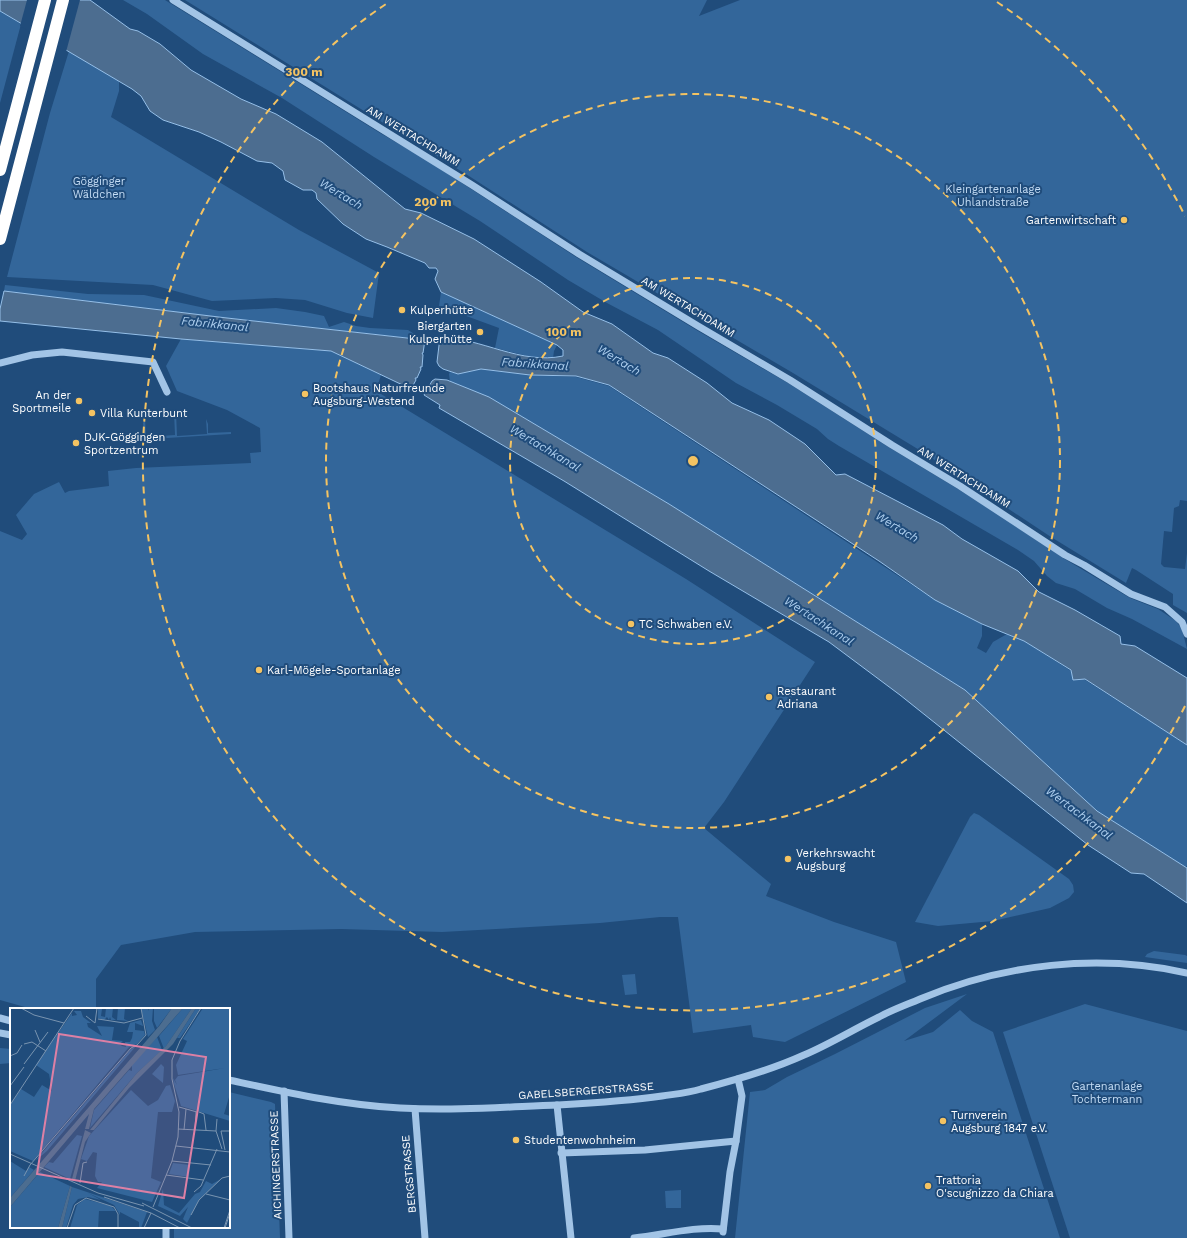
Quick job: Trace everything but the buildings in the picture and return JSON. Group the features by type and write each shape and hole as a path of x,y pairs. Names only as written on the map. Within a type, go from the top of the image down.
{"highway":[{"path":"0,170 45,0"},
{"path":"0,239 63,0"}],"street":[{"name":"AM WERTACHDAMM","path":"173,0 472,185 578,254 790,380 892,446 960,486 1066,555 1084,564 1131,594 1165,607 1182,622 1187,634"},
{"path":"0,363 32,355 62,352 153,362 167,392"},
{"name":"GABELSBERGERSTRASSE","path":"230,1080 284,1092 354,1104 415,1109 485,1108 632,1100 698,1090 773,1068 807,1054 880,1016 922,998 963,983 993,975 1062,964 1098,963 1122,963 1187,972"},
{"path":"0,1018 10,1021"},
{"path":"0,1033 10,1035"},
{"path":"634,1238 708,1227 723,1230 730,1172 742,1096 738,1079"},
{"name":"AICHINGERSTRASSE","path":"284,1092 289,1238"},
{"path":"557,1105 571,1238"},
{"name":"BERGSTRASSE","path":"415,1109 425,1238"},
{"path":"561,1153 645,1150 736,1141"}],"green space":[{"path":"123,0 165,0 380,133 425,159 576,257 698,331 788,383 1002,517 1063,558 1130,598 1158,609 1176,621 1182,629 1187,649 1132,619 1107,608 1075,589 1056,583 1047,576 1034,561 1018,550 839,446 817,429 736,383 658,330 568,280 480,221 374,157 282,98 203,54 147,14"},
{"name":"Kleingartenanlage Uhlandstraße","path":"185,0 707,0 699,16 740,0 1187,0 1187,501 1180,500 1179,506 1174,508 1172,532 1164,531 1161,564 1164,567 1185,569 1187,553 1187,613 1173,605 1173,594 1136,570 1132,568 1126,583 1051,537 921,451 793,373 587,252 469,176"},
{"path":"0,11 21,24 0,103"},
{"name":"Gögginger Wäldchen","path":"69,51 119,81 119,91 111,117 299,230 379,273 373,318 347,313 305,300 276,298 212,301 153,285 7,277 50,113"},
{"path":"5,285 88,294 144,295 219,311 276,308 324,316 329,327 344,322 370,328 408,330 416,335 418,339 4,291"},
{"path":"441,292 557,345 553,358 532,357 495,348 499,328 439,306"},
{"name":"Karl-Mögele-Sportanlage","path":"181,339 331,351 381,375 376,391 686,579 815,662 724,802 704,828 771,884 766,896 834,922 896,942 906,982 785,1042 753,1037 751,1025 693,1033 678,917 660,917 600,923 442,932 341,929 195,932 121,945 96,979 96,1008 28,1008 0,1000 0,531 22,540 27,534 16,515 34,494 59,482 65,493 69,491 109,486 108,471 136,468 251,463 250,453 261,452 260,428 227,410 177,391 166,366"},
{"path":"481,369 530,375 576,377 609,386 935,600 982,624 982,636 977,648 986,653 993,642 1007,634 1024,641 1187,745 1187,866 1185,867 1097,811 965,690 669,504 489,397 450,382 450,372 458,374"},
{"path":"174,412 176,412 177,436 207,434 206,419 208,424 208,433 231,432 231,434 135,440 135,438 144,437 143,423 145,419 146,437 175,435"},
{"path":"974,813 979,815 1069,879 1073,885 1074,892 1069,898 1050,908 993,921 938,926 915,922 970,817"},
{"path":"1154,951 1185,955 1187,956 1187,963 1145,957 1147,954"},
{"path":"635,974 637,994 625,995 622,975"},
{"name":"Turnverein Augsburg 1847 e.V.","path":"967,994 904,1041 933,1032 960,1010 972,1021 993,1032 1060,1238 735,1238 750,1092 765,1090 787,1077 925,1008"},
{"name":"Gartenanlage Tochtermann","path":"1085,1004 1187,1031 1187,1238 1070,1238 1003,1032"},
{"path":"0,1048 10,1049 10,1063 0,1064"},
{"path":"230,1092 275,1104 280,1238 174,1238 174,1228 230,1228"},
{"path":"681,1190 681,1208 666,1208 665,1191"}],"water":[{"path":"0,0 90,0 130,29 138,31 160,44 191,70 241,99 276,114 322,142 405,209 421,213 474,239 541,282 583,312 612,324 653,353 668,358 707,383 732,403 769,420 805,444 836,475 845,474 943,525 962,539 1018,571 1039,592 1075,610 1120,636 1121,644 1135,646 1187,678 1187,745 1085,679 1073,680 1071,670 1024,641 982,624 935,600 879,561 609,385 576,376 530,375 481,369 458,374 443,369 437,362 440,337 455,338 532,357 547,358 563,356 563,350 557,345 441,292 435,279 438,271 436,268 429,268 425,263 366,239 343,224 317,199 316,193 312,190 303,190 285,180 283,171 272,163 257,161 199,132 163,120 150,111 141,96 132,89 0,11"},
{"name":"Fabrikkanal","path":"4,291 425,340 422,353 422,367 420,367 421,369 417,378 415,378 416,380 411,389 331,351 181,339 0,321 0,309"},
{"name":"Wertachkanal","path":"435,379 447,380 489,397 669,504 965,690 1097,811 1187,868 1187,903 1144,874 1131,873 1088,845 900,695 829,642 709,571 564,481 439,408 440,405 424,395 432,381"}],"pier":[{"path":"27,0 80,0 66,52 20,26"}],"place":[{"name":"Gartenwirtschaft","path":"1124,220"},
{"name":"Kulperhütte","path":"402,310"},
{"name":"Biergarten Kulperhütte","path":"480,332"},
{"name":"Bootshaus Naturfreunde Augsburg-Westend","path":"305,394"},
{"name":"An der Sportmeile","path":"79,401"},
{"name":"Villa Kunterbunt","path":"92,413"},
{"name":"DJK-Göggingen Sportzentrum","path":"76,443"},
{"name":"TC Schwaben e.V.","path":"631,624"},
{"name":"Karl-Mögele-Sportanlage","path":"259,670"},
{"name":"Restaurant Adriana","path":"769,697"},
{"name":"Verkehrswacht Augsburg","path":"788,859"},
{"name":"Turnverein Augsburg 1847 e.V.","path":"943,1121"},
{"name":"Studentenwohnheim","path":"516,1140"},
{"name":"Trattoria O'scugnizzo da Chiara","path":"928,1186"}],"water label":[{"name":"Wertach","path":"341,194"},
{"name":"Wertach","path":"619,360"},
{"name":"Wertach","path":"897,527"}]}
